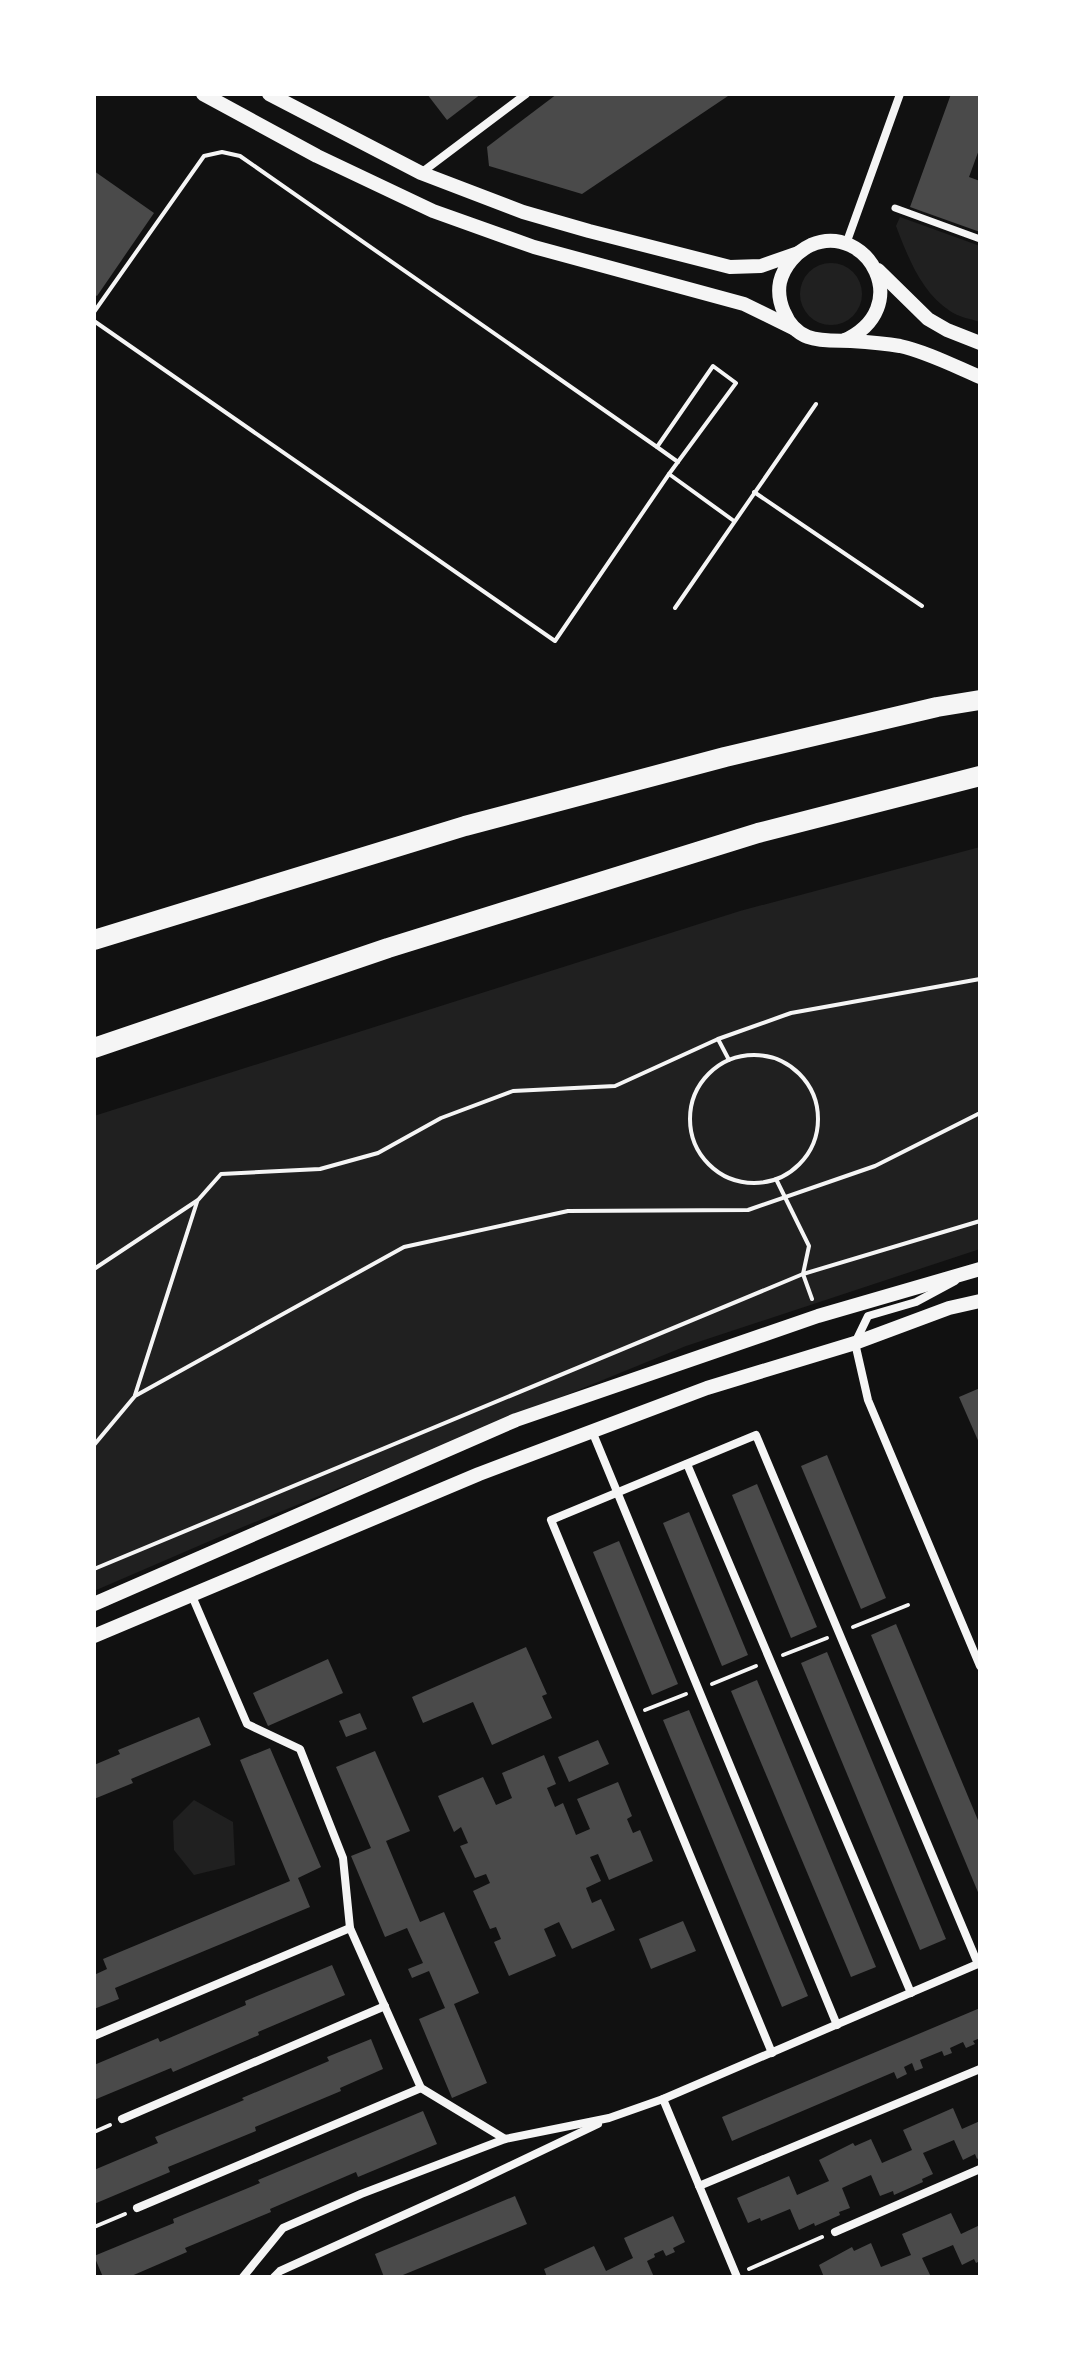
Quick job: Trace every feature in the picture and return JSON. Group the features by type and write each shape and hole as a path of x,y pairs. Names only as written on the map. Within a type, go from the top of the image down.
{"highway":[{"path":"94,940 481,822 725,757 937,707 980,700"},
{"path":"94,1048 388,948 758,833 980,776"}],"street":[{"path":"203,94 317,156 433,211 534,247 744,304 809,338 826,342 880,342 905,348 980,377"},
{"path":"269,94 421,173 523,212 661,251 747,268 798,253 812,245 829,241 846,244 867,257 928,319 980,343"},
{"path":"421,173 526,94"},
{"path":"846,244 900,94"},
{"path":"895,208 980,239"},
{"path":"795,329 785,315 780,299 780,282 787,266 798,253"},
{"path":"843,341 869,325 877,311 881,297 880,281 874,267"},
{"path":"94,1604 516,1420 818,1316 977,1270"},
{"path":"977,1270 916,1302 868,1316 855,1343 868,1400 980,1666"},
{"path":"94,1636 479,1474 592,1431 707,1388 855,1343 949,1308 980,1301"},
{"path":"592,1431 837,2025"},
{"path":"274,2277 280,2271 609,2118 663,2099 772,2053 979,1964 756,1435 551,1520 772,2053"},
{"path":"687,1464 911,1993"},
{"path":"192,1596 247,1724 300,1749 343,1858 350,1928 421,2088 505,2139"},
{"path":"94,2036 350,1928"},
{"path":"122,2119 385,2006"},
{"path":"699,2186 980,2069"},
{"path":"137,2208 421,2088"},
{"path":"663,2099 735,2276"},
{"path":"243,2277 283,2228 361,2194 505,2139 609,2118"},
{"path":"835,2232 980,2169"}],"path":[{"path":"94,312 204,156 222,152 240,156 678,462"},
{"path":"94,321 555,641 669,474 736,383 713,366 657,447"},
{"path":"675,608 816,404"},
{"path":"669,474 734,521"},
{"path":"754,492 922,606"},
{"path":"94,1269 198,1200 221,1174 320,1169 378,1153 441,1118 513,1091 615,1086 718,1039 791,1013 980,979"},
{"path":"718,1039 729,1060"},
{"path":"749,1055 769,1057 788,1065 803,1078 814,1096 818,1116 816,1136 808,1155 794,1170 776,1179 754,1183 733,1179 714,1169 699,1152 691,1132 691,1110 697,1089 711,1072 729,1060 749,1055"},
{"path":"94,1445 135,1396 404,1247 568,1211 748,1210 875,1166 980,1113"},
{"path":"776,1179 809,1246 803,1274 818,1316"},
{"path":"135,1396 198,1200"},
{"path":"94,1569 803,1274 980,1221"},
{"path":"94,2227 137,2208"},
{"path":"735,2276 835,2232"}],"shaded area":[{"path":"900,217 980,246 980,322 953,313 923,284 896,226"},
{"path":"825,263 837,263 853,272 860,282 860,306 853,316 837,325 825,325 805,311 800,300 800,288 814,268"},
{"path":"980,847 980,1249 686,1346 94,1591 94,1116 740,911"},
{"path":"194,1800 233,1822 235,1865 194,1875 174,1850 173,1821"}],"building":[{"path":"427,94 481,94 447,120"},
{"path":"557,94 731,94 582,194 489,166 487,147"},
{"path":"951,94 980,94 980,147 969,177 980,181 980,232 910,207"},
{"path":"94,171 154,213 97,296 94,294"},
{"path":"980,1388 980,1445 959,1397"},
{"path":"827,1455 886,1598 861,1609 801,1466"},
{"path":"757,1484 817,1627 791,1638 732,1495"},
{"path":"689,1512 748,1655 722,1666 663,1523"},
{"path":"619,1541 678,1684 652,1695 593,1552"},
{"path":"896,1624 980,1825 980,1897 871,1635"},
{"path":"526,1647 547,1694 542,1696 552,1718 492,1745 473,1702 423,1723 412,1697"},
{"path":"827,1652 946,1939 920,1950 801,1663"},
{"path":"328,1659 343,1693 268,1726 253,1693"},
{"path":"757,1680 876,1967 851,1977 731,1691"},
{"path":"689,1710 808,1996 782,2007 663,1720"},
{"path":"360,1713 367,1729 346,1737 339,1721"},
{"path":"199,1717 211,1745 131,1779 133,1783 94,1799 94,1765 120,1754 118,1750"},
{"path":"598,1740 609,1764 569,1782 558,1757"},
{"path":"270,1748 321,1867 298,1878 310,1907 115,1988 119,1999 94,2009 94,1975 107,1969 103,1959 290,1881 240,1760"},
{"path":"375,1751 410,1831 386,1841 420,1922 444,1912 479,1993 454,2004 487,2083 452,2098 419,2019 445,2008 429,1971 412,1978 408,1969 423,1963 407,1928 385,1937 351,1856 371,1848 336,1767"},
{"path":"544,1755 556,1784 547,1788 555,1807 563,1803 576,1835 590,1829 577,1799 618,1782 632,1816 627,1819 633,1833 640,1830 653,1861 609,1880 598,1854 590,1857 601,1881 586,1888 592,1903 601,1899 615,1930 572,1949 559,1922 544,1929 556,1956 509,1976 494,1942 501,1939 496,1927 490,1929 473,1891 490,1883 486,1874 475,1878 460,1846 468,1843 461,1827 454,1832 438,1796 483,1777 496,1805 512,1798 502,1773"},
{"path":"683,1921 696,1951 651,1969 639,1939"},
{"path":"332,1965 345,1995 173,2072 171,2068 94,2100 94,2065 158,2038 160,2042 246,2005 245,2001"},
{"path":"980,2008 980,2038 973,2041 975,2044 966,2048 963,2042 950,2048 952,2053 944,2056 942,2051 920,2060 923,2068 915,2071 912,2063 904,2067 907,2074 897,2079 894,2072 732,2141 722,2117"},
{"path":"371,2039 383,2069 340,2088 341,2091 255,2127 256,2131 168,2167 170,2172 94,2204 94,2170 158,2143 155,2137 244,2100 242,2098 329,2061 327,2057"},
{"path":"953,2108 962,2129 980,2121 980,2157 977,2159 975,2154 963,2160 954,2140 923,2153 933,2174 894,2195 893,2191 880,2196 871,2175 842,2188 850,2208 815,2226 814,2223 799,2230 790,2209 748,2223 737,2198 789,2176 797,2195 829,2181 819,2160 853,2143 855,2146 871,2139 882,2163 912,2150 903,2130"},
{"path":"423,2111 437,2144 358,2177 356,2172 270,2209 271,2212 185,2248 187,2252 129,2277 103,2277 94,2256 174,2223 173,2219 260,2183 258,2180"},
{"path":"515,2196 527,2224 398,2277 384,2277 375,2254"},
{"path":"951,2213 961,2234 980,2225 980,2261 976,2263 974,2259 962,2265 953,2245 922,2258 931,2277 824,2277 819,2265 852,2247 854,2251 871,2243 881,2267 911,2255 902,2234"},
{"path":"673,2216 685,2242 673,2248 675,2252 666,2256 663,2250 647,2261 654,2277 547,2277 544,2269 594,2246 606,2271 633,2258 624,2238"}]}
